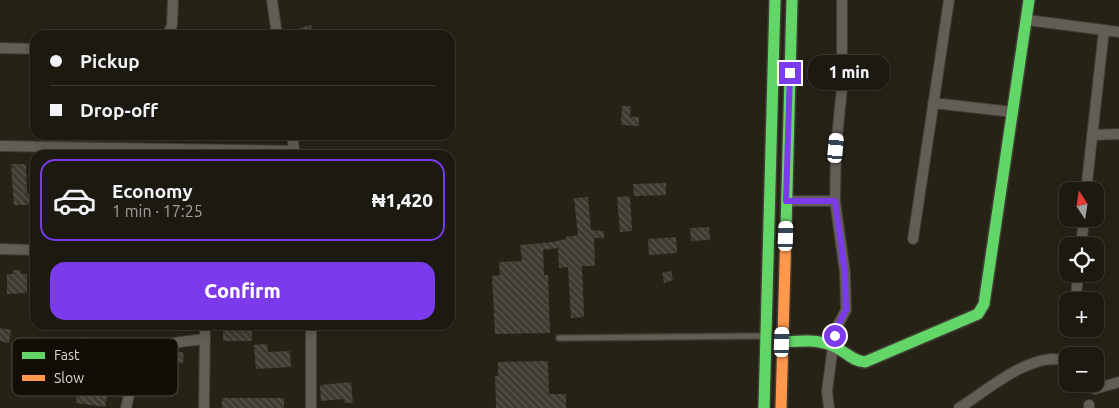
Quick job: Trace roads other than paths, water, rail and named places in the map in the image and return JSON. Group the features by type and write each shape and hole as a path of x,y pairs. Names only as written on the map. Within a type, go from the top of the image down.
{"main road":[{"path":"764,408 775,0"},
{"path":"781,408 792,0"},
{"path":"782,342 812,340 832,346 859,362 864,362 978,314 984,304 1029,0"}],"street":[{"path":"170,30 173,0"},
{"path":"272,0 276,30"},
{"path":"829,408 827,391 832,346 838,325 846,310 845,273 835,201 836,148 842,88 842,0"},
{"path":"913,239 949,0"},
{"path":"1027,20 1119,32"},
{"path":"1087,182 1104,30"},
{"path":"0,48 30,49"},
{"path":"933,103 1013,112"},
{"path":"1092,135 1119,134"},
{"path":"0,146 169,150"},
{"path":"786,201 835,201"},
{"path":"0,249 30,250"},
{"path":"204,408 206,330"},
{"path":"310,330 311,408"},
{"path":"178,342 205,339"},
{"path":"959,408 1020,368 1052,359 1059,359"},
{"path":"1104,386 1119,382"}],"lane":[{"path":"559,338 766,336"}]}
